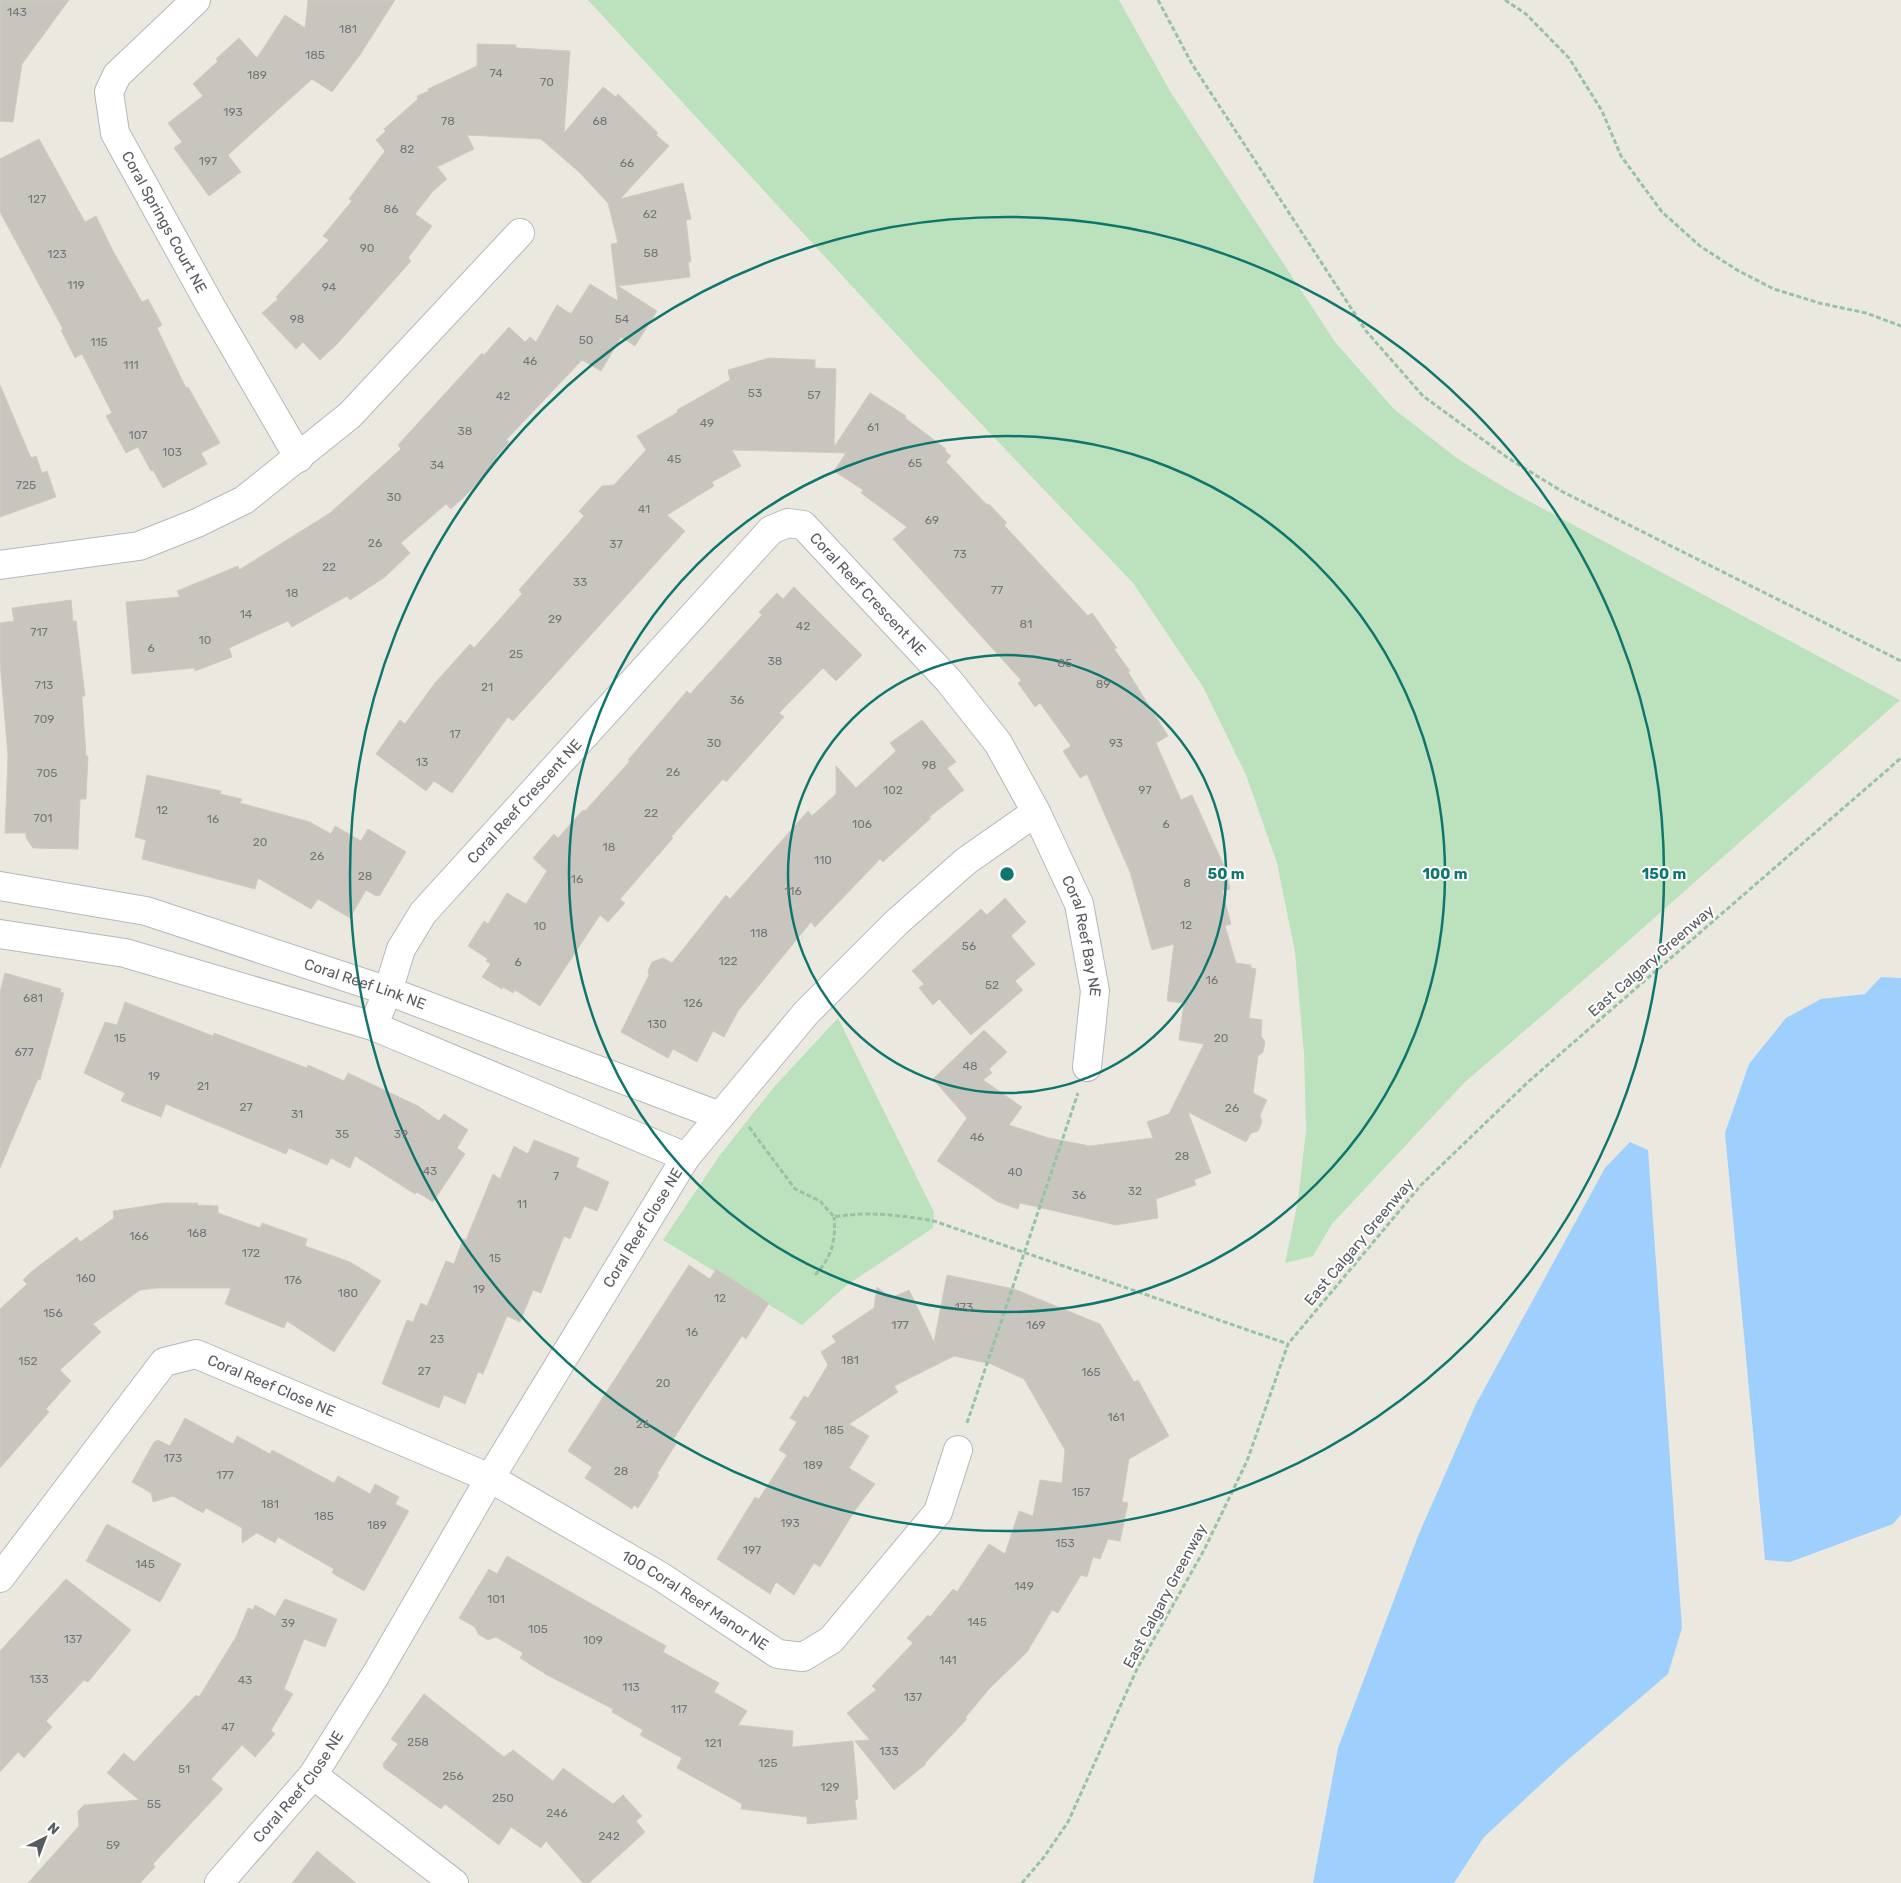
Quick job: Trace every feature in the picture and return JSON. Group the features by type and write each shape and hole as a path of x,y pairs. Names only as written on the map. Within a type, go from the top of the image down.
{"street":[{"name":"Coral Springs Court NE","path":"196,0 118,75 109,92 115,133 210,305 299,458"},
{"path":"0,565 139,546 197,523 244,500 299,458 350,415 520,233"},
{"name":"Coral Reef Crescent NE","path":"373,1026 388,990 401,949 423,913 771,530 788,523 803,525 949,681 998,743 1036,812"},
{"path":"0,934 125,953 373,1026 686,1157 806,1013 897,922 966,861 1036,812"},
{"name":"Coral Reef Bay NE","path":"1036,812 1079,904 1095,991 1087,1067"},
{"name":"Coral Reef Link NE","path":"0,886 146,911 388,990 720,1116"},
{"name":"Coral Reef Close NE","path":"219,1883 313,1775 375,1676 490,1478 686,1157"},
{"name":"Coral Reef Close NE","path":"0,1578 164,1362 196,1354 490,1478"},
{"name":"100 Coral Reef Manor NE","path":"490,1478 660,1576 778,1654 803,1657 831,1640 938,1512 958,1450"},
{"path":"313,1775 454,1883"}],"path":[{"path":"1158,0 1192,64 1366,331 1423,396 1508,458 1563,492 1901,660"},
{"path":"1505,0 1526,14 1569,58 1602,111 1621,156 1662,212 1700,246 1737,270 1774,289 1819,303 1866,312 1901,326"},
{"name":"East Calgary Greenway","path":"1022,1883 1068,1822 1137,1669 1204,1550 1247,1461 1288,1344 1421,1185 1528,1082 1901,758"},
{"path":"958,1450 1023,1252 1087,1067"},
{"path":"746,1123 795,1189 820,1201 834,1217 834,1242 830,1256 815,1275"},
{"path":"834,1217 851,1214 895,1214 934,1221 1288,1344"}],"green space":[{"path":"588,0 1119,0 1170,91 1335,342 1394,409 1458,459 1512,492 1900,700 1608,959 1465,1082 1332,1224 1313,1256 1285,1263 1298,1201 1306,1130 1304,1054 1295,952 1277,863 1246,775 1203,687 1133,583 921,361"},
{"path":"838,1018 934,1212 933,1228 847,1285 802,1325 663,1240 720,1155 774,1087"}],"water":[{"path":"1881,977 1901,978 1901,1514 1893,1524 1790,1562 1765,1560 1725,1133 1749,1064 1786,1018 1821,999 1865,994"},
{"path":"1630,1142 1648,1150 1682,1628 1668,1674 1563,1764 1484,1837 1454,1883 1313,1883 1338,1748 1418,1536 1476,1404 1605,1168"}],"building":[{"path":"0,0 69,0 22,64 13,122 0,121"},
{"path":"308,0 395,0 360,55 332,92 312,79 228,155 241,172 209,196 174,148 182,142 168,123 203,96 193,84 239,38 257,58 285,15 305,28"},
{"path":"477,44 516,45 516,48 570,51 564,133 603,87 616,97 618,94 658,133 656,135 669,146 620,199 683,183 691,219 686,220 691,262 688,262 690,277 618,286 657,311 635,346 621,337 601,371 582,360 506,440 509,442 495,458 498,461 465,496 451,509 446,504 401,543 410,553 385,577 350,600 347,596 292,627 288,621 229,648 232,657 195,671 194,668 132,674 126,602 180,597 177,591 238,566 239,570 330,513 401,449 398,445 482,353 484,355 509,327 525,342 530,337 536,342 557,305 571,314 590,284 618,301 611,244 618,243 608,203 579,172 541,139 467,135 474,149 437,167 447,179 433,191 415,214 432,226 408,258 411,261 338,343 320,360 303,342 296,349 262,313 278,299 276,297 329,240 323,236 352,201 349,199 385,151 376,140 386,131 384,129 418,99 417,96 477,66"},
{"path":"39,139 85,222 96,216 142,302 148,299 162,325 157,328 186,388 188,387 220,443 201,453 207,464 163,488 138,447 126,453 106,416 112,413 82,354 75,358 61,330 63,329 0,212 0,159"},
{"path":"769,358 815,360 815,368 836,369 834,447 870,393 906,416 905,418 946,449 945,451 951,456 946,462 1007,523 1004,525 1088,616 1092,613 1117,648 1114,649 1130,671 1128,672 1168,736 1156,743 1181,800 1192,795 1224,866 1230,889 1222,891 1231,924 1225,926 1236,963 1251,965 1251,968 1256,969 1249,1018 1262,1020 1261,1036 1265,1042 1263,1052 1258,1056 1253,1093 1267,1100 1260,1115 1262,1122 1258,1131 1251,1133 1246,1142 1188,1112 1211,1173 1194,1180 1196,1185 1156,1199 1158,1218 1116,1225 1020,1203 1018,1209 998,1202 937,1161 967,1118 933,1079 984,1030 1007,1052 989,1069 992,1073 983,1080 1022,1107 1009,1125 1049,1138 1090,1146 1153,1138 1147,1122 1169,1114 1204,1044 1179,1040 1184,1003 1167,1001 1174,944 1152,950 1130,872 1087,774 1080,778 1063,751 1071,746 1040,703 1035,707 1018,683 1021,680 893,539 907,527 861,493 863,490 834,471 846,453 732,450 741,466 712,482 714,486 667,515 685,531 513,721 508,717 452,793 434,781 426,791 376,754 400,720 405,724 435,683 470,644 474,648 522,594 519,590 584,516 579,511 602,486 614,485 646,450 637,436 678,412 677,410 730,380 728,370"},
{"path":"0,385 31,458 36,456 42,473 47,471 56,497 0,517"},
{"path":"794,587 862,655 836,681 823,668 779,713 784,717 726,782 723,779 671,837 673,838 620,899 625,903 608,922 600,915 540,1006 515,990 513,993 503,987 502,989 482,977 491,964 486,961 488,959 468,946 484,921 488,924 507,893 526,904 547,871 533,858 554,834 558,838 583,810 585,811 630,761 628,760 687,691 690,694 762,615 759,612 777,593 783,599"},
{"path":"71,600 73,621 76,621 85,696 82,696 86,756 88,756 86,799 80,799 78,849 33,848 26,838 26,833 5,833 8,756 0,662 0,623 14,621 12,608"},
{"path":"922,720 956,762 947,768 964,790 929,817 931,818 883,862 880,859 815,927 811,922 738,1011 724,1037 713,1031 697,1062 673,1049 668,1058 621,1032 649,975 648,971 652,962 663,958 672,963 726,895 730,899 808,811 812,816 836,794 836,766 856,788 896,751 890,743"},
{"path":"147,775 221,791 220,794 242,799 240,803 310,822 331,834 335,826 361,841 368,829 406,852 380,895 376,896 366,890 350,918 318,899 311,909 258,878 255,889 142,859 146,840 135,837"},
{"path":"1005,898 1026,922 1011,936 1035,964 1015,981 1023,990 971,1035 939,999 933,1005 919,988 924,984 912,971 981,909 987,915"},
{"path":"5,973 61,989 60,992 64,993 40,1080 38,1079 0,1168 0,992"},
{"path":"125,1002 213,1036 214,1033 307,1068 308,1065 344,1081 348,1073 418,1106 439,1121 444,1114 468,1130 457,1148 465,1154 433,1202 417,1192 415,1194 355,1156 350,1168 331,1158 327,1165 289,1148 286,1154 166,1104 161,1117 121,1101 125,1093 84,1073 105,1022 117,1025"},
{"path":"534,1140 579,1158 576,1167 609,1182 597,1211 584,1206 570,1239 564,1236 541,1293 533,1290 520,1322 507,1316 483,1374 478,1372 465,1404 444,1395 439,1408 382,1384 407,1320 413,1322 421,1303 427,1306 446,1261 454,1264 463,1239 466,1240 493,1174 500,1179 514,1146 528,1154"},
{"path":"164,1203 198,1203 197,1205 218,1206 218,1213 260,1228 262,1223 307,1239 305,1246 350,1262 381,1281 334,1352 287,1321 284,1328 225,1304 231,1288 157,1288 140,1290 93,1324 101,1332 60,1370 71,1381 46,1409 49,1412 0,1468 0,1309 27,1284 23,1280 31,1272 77,1237 80,1242 114,1218 113,1211"},
{"path":"689,1265 710,1279 716,1269 769,1303 746,1339 742,1336 696,1404 672,1441 676,1444 657,1474 659,1475 638,1508 634,1505 632,1509 585,1478 592,1467 568,1451"},
{"path":"947,1275 1014,1289 1100,1324 1134,1382 1138,1380 1169,1436 1129,1459 1122,1502 1128,1503 1120,1541 1108,1539 1100,1559 1093,1557 1087,1577 1081,1575 1058,1613 1052,1610 1027,1652 989,1689 965,1718 967,1719 926,1764 894,1790 855,1741 870,1740 847,1713 876,1690 872,1686 913,1643 907,1638 928,1615 930,1617 953,1589 957,1592 989,1544 1005,1554 1019,1511 1033,1516 1040,1480 1062,1483 1065,1450 1024,1379 991,1364 954,1356 894,1386 898,1392 849,1424 869,1436 849,1468 875,1484 856,1509 820,1567 814,1563 794,1595 776,1582 770,1594 717,1559 755,1497 759,1499 787,1455 779,1450 797,1422 790,1418 804,1396 808,1398 828,1365 821,1352 836,1342 832,1336 874,1308 877,1287 891,1298 909,1290 934,1342"},
{"path":"185,1418 233,1444 237,1436 270,1454 272,1450 334,1483 338,1476 370,1494 375,1484 399,1497 395,1504 409,1511 364,1591 332,1573 334,1569 278,1537 275,1543 257,1533 242,1543 242,1528 206,1508 203,1513 173,1496 153,1502 151,1493 132,1482 154,1442 158,1440 170,1446"},
{"path":"107,1524 181,1564 160,1602 86,1561"},
{"path":"507,1556 666,1646 663,1652 719,1683 714,1692 747,1711 738,1725 793,1731 792,1747 853,1741 858,1799 855,1800 857,1819 807,1824 807,1817 741,1809 742,1804 677,1768 682,1758 640,1735 643,1730 612,1712 613,1709 547,1675 520,1658 523,1653 496,1637 488,1640 478,1634 475,1627 459,1618 489,1569 497,1574"},
{"path":"66,1579 131,1630 88,1682 84,1680 46,1721 52,1727 24,1758 18,1752 0,1772 0,1651"},
{"path":"285,1599 337,1619 325,1647 304,1639 284,1689 293,1694 271,1730 275,1734 255,1757 242,1745 211,1779 223,1789 153,1864 155,1867 140,1883 28,1883 79,1826 78,1811 84,1805 139,1800 107,1773 124,1753 134,1762 196,1695 199,1697 236,1637 248,1608 253,1610 255,1605 275,1616"},
{"path":"424,1694 504,1757 513,1750 553,1781 563,1768 613,1804 623,1795 642,1816 636,1821 645,1832 589,1883 583,1883 546,1841 541,1848 511,1827 499,1845 445,1804 441,1809 384,1768 383,1764 398,1744 391,1739"},
{"path":"317,1851 356,1883 292,1883"}]}
